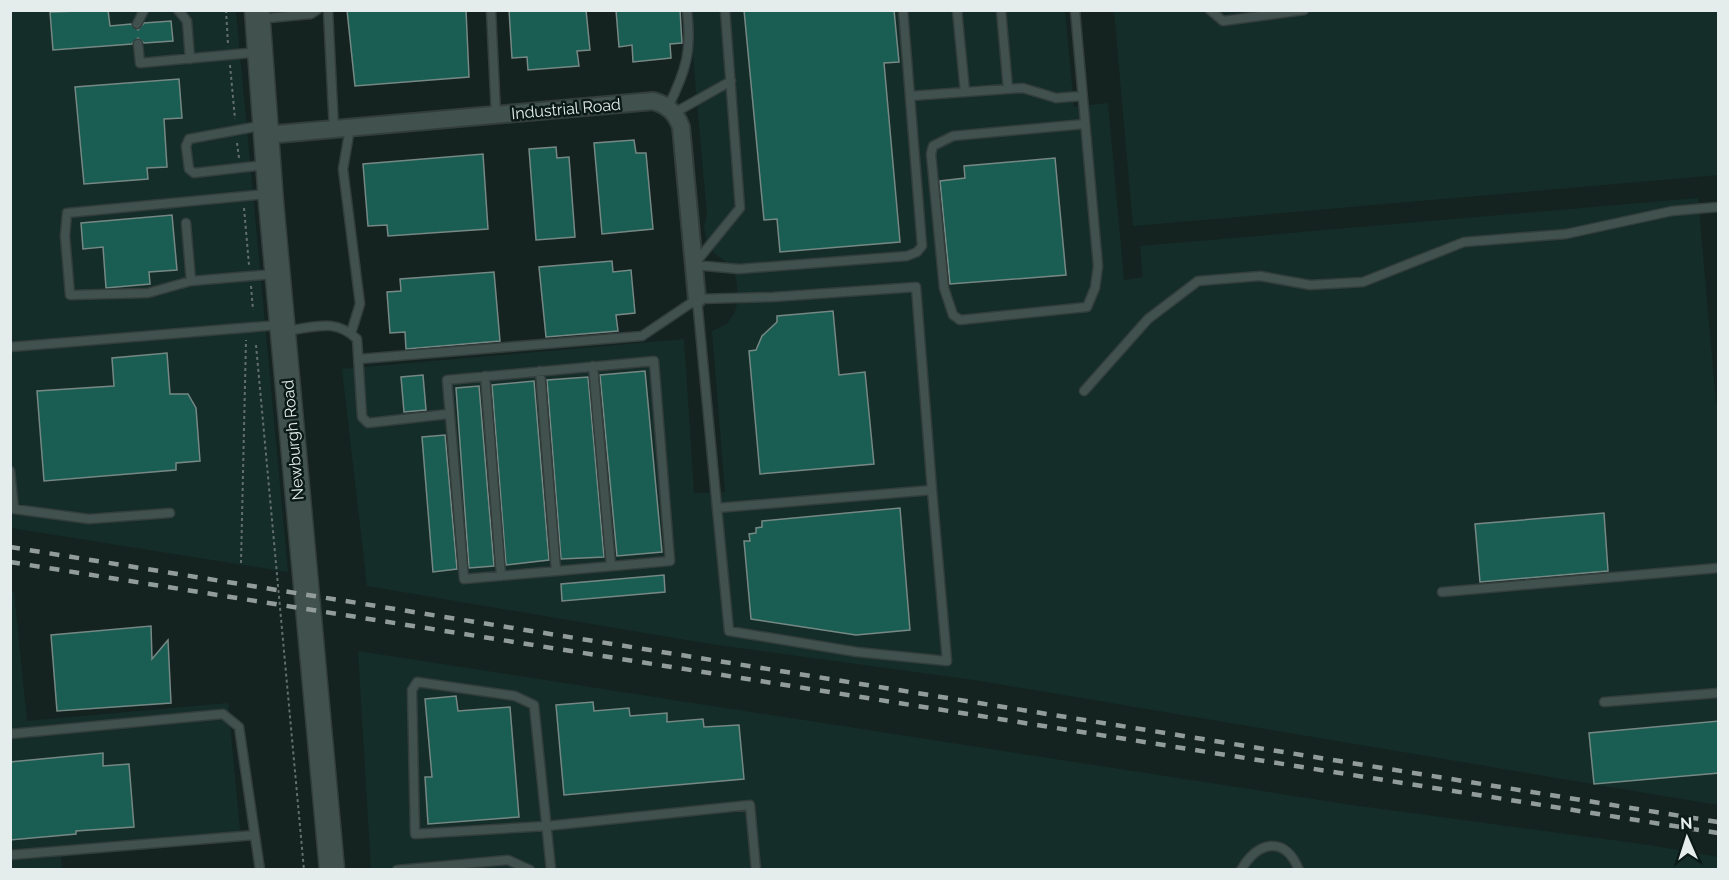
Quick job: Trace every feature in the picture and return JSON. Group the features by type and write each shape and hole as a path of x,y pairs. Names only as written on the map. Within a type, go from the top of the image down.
{"main road":[{"name":"Newburgh Road","path":"258,15 268,165 332,870"}],"street":[{"name":"Industrial Road","path":"266,130 342,129 653,101 671,110"},
{"path":"671,110 681,127 697,299"}],"lane":[{"path":"137,24 139,14 144,10"},
{"path":"178,10 188,21 190,59"},
{"path":"258,15 311,14 317,10"},
{"path":"328,10 342,129 343,169 360,303 351,333"},
{"path":"491,10 496,115"},
{"path":"671,110 682,79 691,41 687,10"},
{"path":"693,265 740,208 725,10"},
{"path":"693,265 739,269 907,256 917,252 922,246 903,10"},
{"path":"957,10 965,92"},
{"path":"1001,10 1008,89"},
{"path":"1075,10 1098,266 1095,288 1087,307 960,320 953,315 944,288 931,154 933,146 953,136 1085,124"},
{"path":"1210,10 1223,21 1304,10"},
{"path":"138,44 140,63 260,52"},
{"path":"671,110 731,81"},
{"path":"910,96 1023,88 1056,98 1082,96"},
{"path":"266,130 189,139 186,146 189,169 194,173 268,165"},
{"path":"271,193 67,213 65,236 70,295 148,293 191,281 278,274"},
{"path":"1084,391 1148,319 1198,281 1260,276 1310,285 1363,282 1464,242 1566,234 1671,211 1719,207"},
{"path":"186,223 191,281"},
{"path":"359,359 642,336 697,299 773,297 916,287 947,661 857,651 729,630 697,299"},
{"path":"10,347 248,328 333,325 345,327 357,339 362,417 368,423 448,414"},
{"path":"654,361 670,561 464,579 448,414 447,380 485,376 654,361"},
{"path":"592,366 611,566"},
{"path":"540,371 556,571"},
{"path":"485,376 501,576"},
{"path":"10,471 14,509 89,519 170,513"},
{"path":"717,508 932,490"},
{"path":"1442,592 1719,568"},
{"path":"551,870 547,826 534,705 515,696 417,682 412,690 415,834 547,826 750,805 756,870"},
{"path":"1604,702 1719,693"},
{"path":"10,734 223,714 239,727 260,870"},
{"path":"10,855 255,835"},
{"path":"1241,870 1250,855 1264,846 1284,848 1292,854 1299,870"},
{"path":"397,870 508,860 531,870"}],"path":[{"path":"241,562 248,328"},
{"path":"256,345 304,870"}],"shaded area":[{"path":"10,11 236,11 288,572 11,528"},
{"path":"689,11 1065,11 1074,107 1108,103 1124,280 1143,277 1140,246 1698,198 1716,402 1718,402 1718,805 974,680 710,644 367,586 342,369 684,339 694,493 725,492 712,331 727,324 735,312 738,298 736,277 726,262 714,253 706,239 704,226 707,215"},
{"path":"1114,11 1718,11 1718,175 1133,226"},
{"path":"10,591 14,592 27,721 228,703 241,841 61,857 62,869 11,869"},
{"path":"358,651 1352,805 1649,845 1718,857 1718,869 371,869"}],"building":[{"path":"108,10 110,26 131,24 138,30 144,23 171,21 173,41 144,43 138,38 132,44 53,50 50,12"},
{"path":"347,10 466,10 469,77 355,86"},
{"path":"509,10 586,10 590,50 577,51 579,66 528,70 527,57 512,58"},
{"path":"616,10 680,10 682,43 670,44 671,58 633,62 632,45 619,47"},
{"path":"744,10 894,10 899,62 884,63 900,242 780,252 777,219 764,220"},
{"path":"179,79 182,118 164,119 167,167 147,168 148,179 84,184 75,87"},
{"path":"634,140 636,153 646,153 653,229 602,234 594,143"},
{"path":"556,147 557,158 569,157 575,237 536,240 529,149"},
{"path":"483,154 488,229 388,236 387,225 368,226 363,164"},
{"path":"1055,158 1066,275 950,284 940,181 965,178 964,166"},
{"path":"172,215 177,270 149,272 150,284 106,288 103,247 83,249 81,223"},
{"path":"612,261 613,272 631,270 635,313 616,315 618,331 546,337 539,267"},
{"path":"494,272 500,341 406,349 405,332 390,333 387,292 401,291 400,279"},
{"path":"833,311 839,375 865,372 874,464 760,474 749,351 756,350 762,336 777,322 777,316"},
{"path":"167,353 170,394 188,394 196,408 200,461 176,463 176,470 44,481 37,391 114,386 112,358"},
{"path":"645,371 662,552 617,556 600,375"},
{"path":"423,375 426,410 404,412 401,377"},
{"path":"588,377 604,557 561,559 547,380"},
{"path":"534,381 549,560 506,565 492,385"},
{"path":"479,386 494,566 469,568 456,388"},
{"path":"445,435 457,569 433,572 422,437"},
{"path":"900,508 910,630 856,635 751,619 744,541 750,541 749,534 756,533 756,528 762,527 762,521"},
{"path":"1604,513 1608,571 1480,582 1475,524"},
{"path":"664,575 665,592 562,601 561,584"},
{"path":"151,626 152,659 168,640 171,703 57,711 51,635"},
{"path":"456,696 458,711 510,707 519,817 428,824 425,777 432,777 425,699"},
{"path":"593,702 594,711 629,708 630,716 667,713 667,722 703,719 704,727 739,725 744,779 564,795 556,705"},
{"path":"1719,721 1719,773 1594,784 1589,733"},
{"path":"103,753 103,766 129,764 134,827 76,831 76,834 10,840 10,762"}],"railway":[{"path":"10,547 1718,822"},
{"path":"10,562 1718,833"}]}
